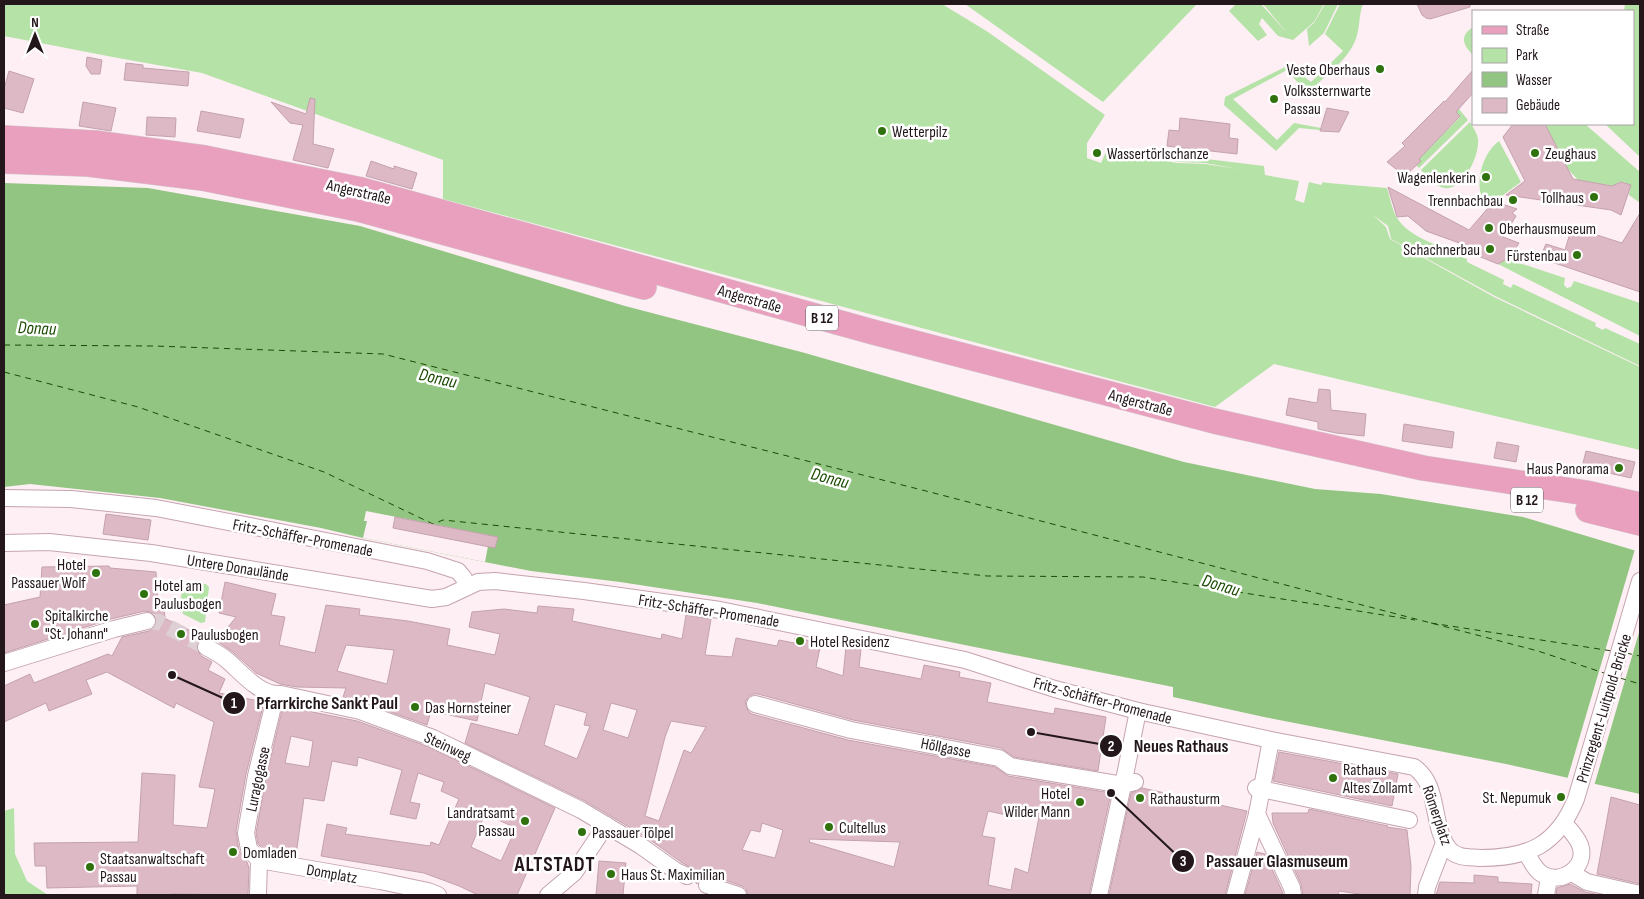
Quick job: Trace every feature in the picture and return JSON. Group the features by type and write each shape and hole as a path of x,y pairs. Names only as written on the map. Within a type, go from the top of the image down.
{"main road":[{"name":"Angerstraße","path":"4,138 95,143 205,158 362,190 873,332 1214,420 1423,468 1586,493 1640,505"},
{"name":"Angerstraße","path":"4,161 88,164 202,178 358,209 865,348 1226,441 1419,482 1593,510 1640,523"}],"street":[{"name":"Fritz-Schäffer-Promenade","path":"4,498 71,499 156,508 427,561 458,572 468,586 478,582 495,581 720,610 965,660 1055,689 1270,740 1414,767"},
{"name":"Untere Donaulände","path":"4,543 49,542 151,553 432,599 446,597 468,586"},
{"name":"Prinzregent-Luitpold-Brücke","path":"1573,805 1640,582"},
{"path":"4,663 114,629 148,621"},
{"name":"Steinweg","path":"206,647 226,659 254,684 276,694 360,710 433,738 560,799 641,846 682,873"},
{"name":"Luragogasse","path":"259,860 249,849 246,833 256,776 276,694"},
{"name":"Höllgasse","path":"756,704 851,730 999,758 1010,766 1129,783"},
{"path":"1099,895 1129,783 1138,710"},
{"path":"1235,895 1257,814 1259,788 1270,740"},
{"name":"Römerplatz","path":"1414,767 1426,779 1434,800 1444,842 1450,851 1457,856 1512,857 1526,852 1548,840 1564,823 1573,805"},
{"path":"1259,788 1409,820"},
{"path":"1257,814 1292,888 1293,895"},
{"path":"1526,852 1540,874 1549,878 1559,878 1572,873 1580,862 1581,846 1564,823"},
{"path":"548,895 574,873 606,825"},
{"path":"1426,895 1427,887 1444,842"},
{"path":"258,895 259,860"},
{"name":"Domplatz","path":"259,860 380,881 428,891 438,895"},
{"path":"1572,873 1587,882 1640,894"},
{"path":"1546,895 1549,878"},
{"path":"707,885 738,895"}],"green space":[{"path":"4,4 942,4 988,32 1105,115 1087,143 1087,158 1101,163 1107,150 1177,163 1205,164 1238,169 1205,163 1178,162 1107,149 1108,147 1264,166 1265,175 1299,181 1295,200 1304,203 1309,182 1321,185 1323,182 1387,188 1397,218 1409,231 1417,236 1459,253 1459,256 1467,259 1467,262 1504,280 1503,284 1511,288 1513,284 1596,323 1595,326 1603,330 1605,328 1640,344 1640,366 1495,296 1391,239 1388,226 1373,215 1386,227 1390,239 1494,297 1640,367 1640,450 1274,364 1215,407 443,199 443,160 202,73 4,36"},
{"path":"965,4 1197,4 1103,102"},
{"path":"1236,4 1261,4 1288,34 1263,4 1324,4 1314,22 1293,40 1278,36 1262,18 1259,24 1267,35 1258,41 1229,11"},
{"path":"1325,4 1338,4 1324,33 1309,46 1307,29 1314,23"},
{"path":"1340,4 1363,4 1357,35 1345,58 1312,89 1299,84 1287,70 1233,99 1277,140 1294,123 1321,128 1320,130 1299,128 1276,151 1224,105 1225,97 1289,65 1311,82 1343,51 1325,34"},
{"path":"1625,4 1640,4 1640,157 1606,125 1634,125 1634,10 1624,10"},
{"path":"1472,28 1472,54 1464,41 1464,37"},
{"path":"1459,109 1468,120 1419,168 1416,165 1420,161 1419,159 1460,117 1456,112"},
{"path":"1470,122 1478,139 1476,156 1472,165 1461,181 1454,186 1447,188 1439,186 1421,170"},
{"path":"1546,125 1586,125 1640,172 1640,203 1629,195 1630,187 1624,182 1619,182 1614,186 1578,180 1567,168"},
{"path":"1499,141 1521,182 1487,207 1482,200 1479,182 1487,154"},
{"path":"1507,259 1565,278 1564,285 1567,288 1571,287 1574,281 1640,303 1640,336 1498,264"},
{"path":"183,582 206,584 209,587 205,622 201,623 183,614 180,605"},
{"path":"14,808 15,854 27,881 48,895 4,895 4,811"}],"water":[{"name":"Donau","path":"4,183 148,188 360,226 625,306 805,353 1184,462 1315,489 1381,494 1523,517 1640,552 1640,794 1506,764 1264,717 1173,697 1173,687 757,603 620,582 531,571 321,528 160,498 30,484 4,487"}],"pier":[{"path":"366,511 488,535 489,541 485,562 363,538 367,521 364,521"},
{"path":"1635,549 1640,551 1640,629 1594,786 1567,780"}],"building":[{"path":"1417,4 1470,4 1470,7 1430,19 1422,15"},
{"path":"87,57 102,60 100,74 91,74 86,66"},
{"path":"126,63 143,65 143,68 189,72 188,86 124,80"},
{"path":"9,71 34,79 23,113 4,108 4,89"},
{"path":"1472,71 1472,94 1456,112 1460,116 1419,159 1421,161 1405,176 1387,162 1405,146 1402,143 1445,102"},
{"path":"310,98 315,99 313,144 334,149 328,168 293,160 303,125 290,123 271,102 306,114"},
{"path":"83,102 116,108 111,131 79,126"},
{"path":"1327,108 1349,112 1339,132 1320,131"},
{"path":"201,111 244,119 240,138 197,131"},
{"path":"147,117 176,118 175,137 146,135"},
{"path":"1180,118 1230,124 1229,138 1238,139 1237,154 1167,146 1169,130 1179,131"},
{"path":"1512,125 1546,125 1573,179 1612,186 1621,182 1631,185 1621,215 1611,210 1506,195 1525,181 1503,137"},
{"path":"371,161 394,169 394,166 417,173 412,189 366,176"},
{"path":"1388,187 1469,230 1488,208 1496,202 1517,209 1512,213 1516,216 1503,237 1519,243 1510,257 1498,264 1466,251 1462,244 1426,231 1408,216 1397,217"},
{"name":"Fürstenbau","path":"1640,213 1640,292 1540,258 1546,244 1565,250 1571,230 1574,231 1575,228 1622,243"},
{"path":"1319,389 1330,390 1331,410 1366,414 1364,436 1318,429 1318,422 1286,415 1289,398 1317,403"},
{"path":"1404,424 1454,432 1452,448 1402,441"},
{"path":"1497,442 1519,446 1516,462 1494,458"},
{"path":"1586,451 1635,462 1631,478 1582,467"},
{"path":"106,514 151,520 148,540 103,534"},
{"path":"395,517 498,537 495,548 393,528"},
{"path":"109,566 110,568 156,572 158,607 164,607 165,619 204,637 197,642 196,648 201,656 212,662 208,670 225,679 219,693 264,702 246,774 236,831 239,851 249,868 248,895 137,895 137,886 47,888 46,866 35,866 34,843 138,842 142,773 175,775 173,825 207,828 215,789 199,787 214,722 176,703 174,708 107,672 86,680 92,694 49,711 46,703 4,722 4,686 30,674 34,683 108,654 112,656 122,637 149,631 154,628 157,619 155,614 145,611 111,619 4,653 4,605 40,597 42,567"},
{"path":"225,582 276,594 271,615 285,617 279,645 315,653 326,605 360,609 359,615 408,621 450,629 447,645 495,655 500,634 469,627 472,612 504,609 537,613 538,606 574,609 572,621 661,639 662,634 682,639 686,615 711,619 705,655 732,657 736,638 777,646 779,640 794,643 795,638 821,643 816,667 843,676 846,647 861,649 859,667 921,679 924,665 960,672 959,677 991,683 987,702 1054,714 1055,708 1106,717 1098,771 1014,757 1001,748 853,720 758,694 748,697 745,702 748,711 752,714 848,740 995,767 1008,776 1111,793 1089,895 748,895 746,889 742,886 710,875 701,877 697,884 695,882 697,876 695,870 646,837 585,801 465,743 471,723 518,735 530,697 485,683 477,721 431,711 427,725 363,702 343,697 346,688 297,687 280,684 256,673 233,652 217,641 236,617 219,613","holes":["346,645 394,650 387,684 337,671","611,703 637,710 628,738 603,730","555,704 587,713 584,725 590,726 577,759 544,745","671,721 706,727 691,753 684,750 659,821 645,816 665,737","988,811 1011,816 1012,811 1039,817 1028,873 1015,868 1011,890 988,885 995,838 982,836","762,823 783,830 775,858 742,850 751,830 760,832","810,839 900,842 894,867 809,842"]},
{"path":"283,706 357,721 429,747 555,808 517,895 478,895 424,873 321,856 327,824 347,828 345,834 430,846 431,842 439,845 459,799 441,791 444,782 418,773 410,802 420,804 416,819 390,814 402,770 358,757 357,766 332,761 324,801 304,798 296,855 262,848 258,844 256,833 266,778","holes":["291,736 313,741 309,767 285,763","485,814 516,828 501,861 471,847"]},
{"name":"Rathaus Altes Zollamt","path":"1279,752 1398,774 1392,806 1273,781"},
{"path":"1142,788 1247,811 1225,895 1109,895 1131,793"},
{"path":"1611,797 1640,805 1640,884 1597,874"},
{"path":"1309,809 1407,830 1411,866 1410,895 1366,895 1339,891 1338,895 1303,895 1301,884 1273,823 1272,813 1308,813"},
{"path":"1257,852 1265,854 1283,895 1245,895"},
{"name":"Haus St. Maximilian","path":"599,861 626,863 623,895 596,895"},
{"path":"1474,875 1498,877 1498,882 1532,884 1531,895 1436,895 1440,882 1474,883"},
{"path":"1570,884 1585,892 1600,895 1556,895 1557,888"}],"ferry route":[{"path":"4,345 154,346 383,354 930,492 1538,651 1604,673"},
{"path":"4,372 138,407 324,472 433,524 443,520 987,576 1143,577 1415,620"},
{"path":"1431,623 1612,651"},
{"path":"1626,653 1640,656"},
{"path":"1620,678 1640,684"}],"tunnel":[{"path":"147,621 159,622 206,647"}],"place":[{"name":"Veste Oberhaus","path":"1380,69"},
{"name":"Volkssternwarte Passau","path":"1274,99"},
{"name":"Wetterpilz","path":"882,131"},
{"name":"Wassertörlschanze","path":"1097,153"},
{"name":"Zeughaus","path":"1535,153"},
{"name":"Wagenlenkerin","path":"1486,177"},
{"name":"Tollhaus","path":"1594,197"},
{"name":"Trennbachbau","path":"1513,200"},
{"name":"Oberhausmuseum","path":"1489,228"},
{"name":"Schachnerbau","path":"1490,249"},
{"name":"Fürstenbau","path":"1577,255"},
{"name":"Haus Panorama","path":"1619,468"},
{"name":"Hotel Passauer Wolf","path":"96,573"},
{"name":"Hotel am Paulusbogen","path":"144,594"},
{"name":"Spitalkirche \"St. Johann\"","path":"35,624"},
{"name":"Paulusbogen","path":"181,634"},
{"name":"Hotel Residenz","path":"800,641"},
{"name":"Pfarrkirche Sankt Paul","path":"172,675"},
{"name":"Das Hornsteiner","path":"415,707"},
{"name":"Neues Rathaus","path":"1031,732"},
{"name":"Rathaus Altes Zollamt","path":"1333,778"},
{"name":"Passauer Glasmuseum","path":"1111,793"},
{"name":"St. Nepumuk","path":"1561,797"},
{"name":"Rathausturm","path":"1140,798"},
{"name":"Hotel Wilder Mann","path":"1080,802"},
{"name":"Landratsamt Passau","path":"525,821"},
{"name":"Cultellus","path":"829,827"},
{"name":"Passauer Tölpel","path":"582,832"},
{"name":"Domladen","path":"233,852"},
{"name":"Staatsanwaltschaft Passau","path":"90,867"},
{"name":"Haus St. Maximilian","path":"611,874"}],"district":[{"name":"ALTSTADT","path":"555,864"}]}
